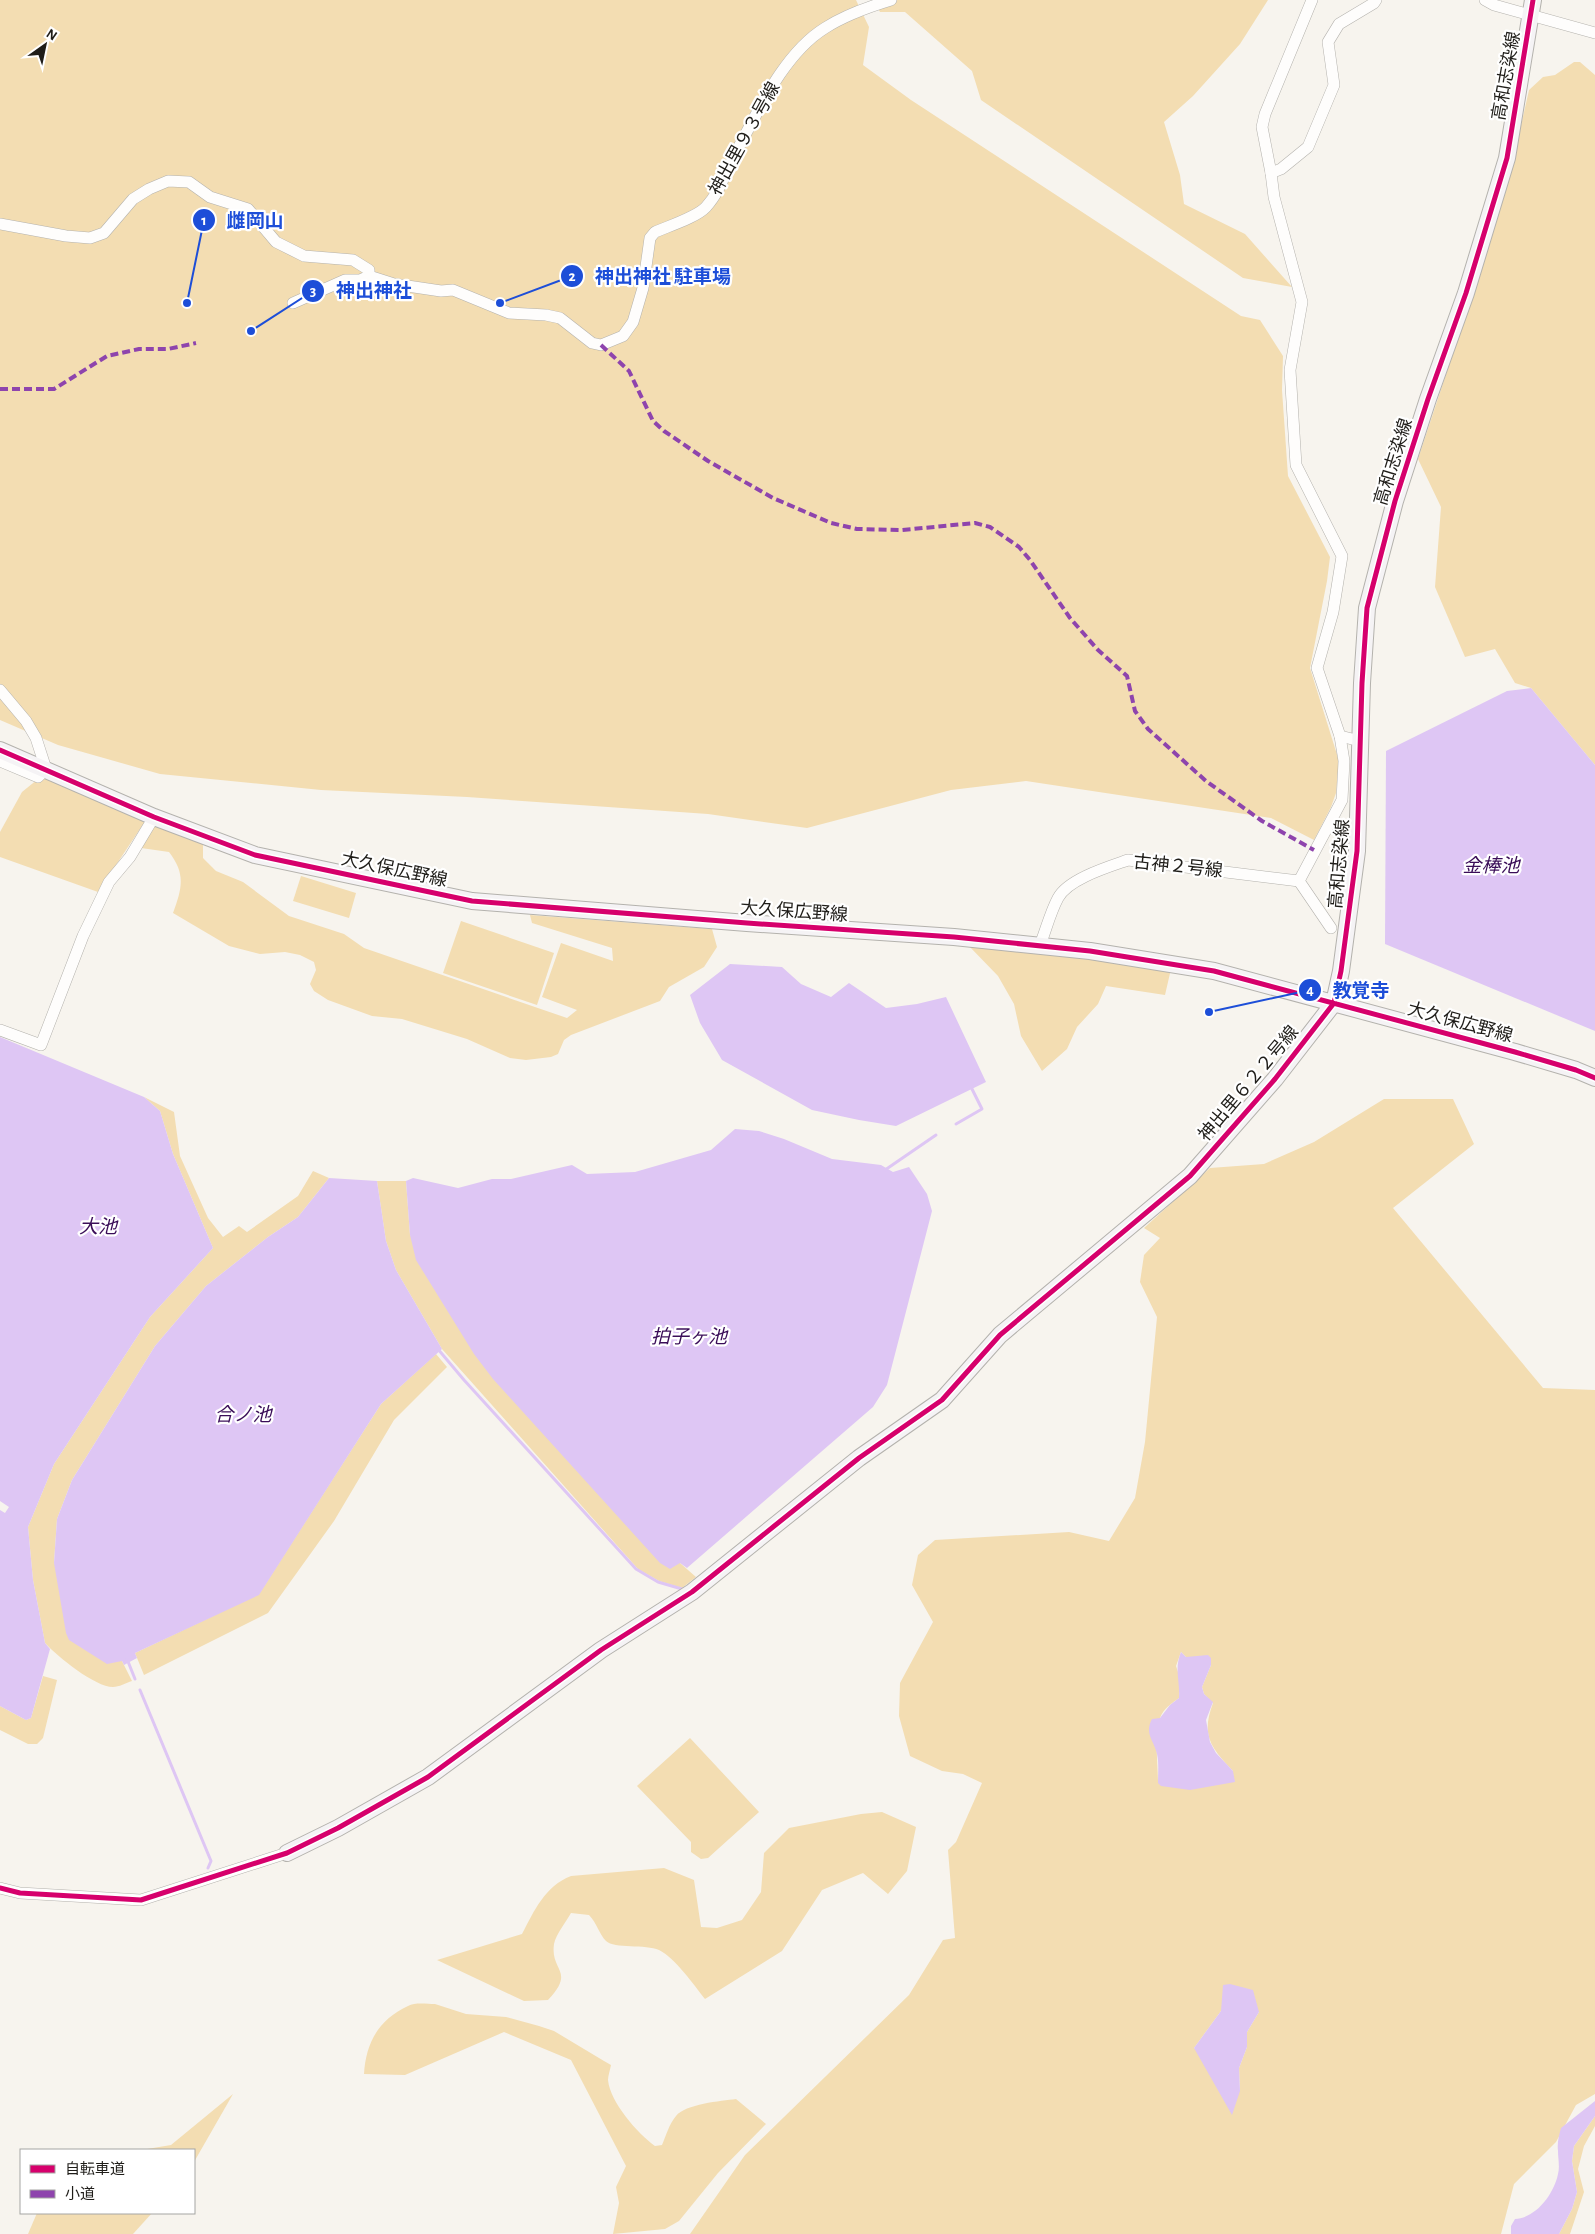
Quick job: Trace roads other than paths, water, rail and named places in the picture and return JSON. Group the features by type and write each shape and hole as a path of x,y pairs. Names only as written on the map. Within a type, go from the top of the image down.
{"street":[{"name":"神出里９３号線","path":"369,276 394,284 441,291 453,290 509,313 546,314 560,318 592,343 601,345 623,336 633,322 643,288 650,238 656,232 705,208 718,191 763,102 785,68 805,44 825,28 865,4 891,0"},
{"path":"1312,0 1265,114 1262,127 1274,197 1302,302 1290,370 1296,465 1342,556 1332,612 1317,668 1340,736 1344,761 1342,800 1299,881 1331,928"},
{"path":"1271,173 1281,169 1308,147 1334,84 1328,42 1339,24 1376,0"},
{"path":"1485,0 1494,6 1532,8 1595,33"},
{"name":"高和志染線","path":"1334,1003 1341,971 1357,851 1360,741 1367,608 1395,501 1428,399 1466,293 1507,158 1532,8"},
{"path":"0,224 66,236 90,238 104,234 133,198 168,181 189,182 210,197 248,209 276,242 304,256 353,260 369,270 369,276 360,280 345,280 293,302"},
{"path":"0,690 31,729 36,738 46,769 38,777 0,761"},
{"path":"1340,736 1360,741"},
{"name":"大久保広野線","path":"0,750 154,817 255,855 472,901 954,937 1090,951 1214,971 1515,1052 1576,1070 1595,1078"},
{"path":"0,1030 41,1045 83,936 109,882 130,857 154,817"},
{"name":"古神２号線","path":"1040,946 1058,897 1073,883 1108,866 1128,860 1299,881"},
{"name":"神出里６２２号線","path":"287,1853 338,1828 428,1777 577,1667 692,1592 859,1458 942,1400 1000,1335 1190,1176 1275,1079 1334,1003"},
{"path":"0,1888 20,1893 141,1900 287,1853"}],"water":[{"name":"金棒池","path":"1531,688 1595,765 1595,1031 1385,944 1386,751 1507,691"},
{"path":"730,964 782,967 801,984 831,997 849,983 886,1008 917,1004 946,997 986,1082 896,1126 812,1110 722,1060 700,1023 690,995"},
{"name":"大池","path":"0,1037 144,1097 160,1111 173,1154 213,1248 150,1317 54,1464 28,1527 33,1580 45,1643 50,1649 31,1718 26,1720 0,1706 0,1510 5,1513 9,1507 0,1501"},
{"name":"拍子ヶ池","path":"735,1129 759,1131 832,1159 881,1165 893,1172 909,1167 927,1194 932,1211 887,1385 873,1407 687,1568 680,1563 670,1569 660,1563 493,1379 474,1354 416,1260 410,1235 406,1181 413,1178 458,1188 492,1179 511,1179 572,1165 587,1174 635,1172 711,1150"},
{"name":"合ノ池","path":"329,1178 377,1181 386,1241 396,1270 442,1349 381,1404 259,1595 135,1653 137,1658 124,1665 122,1661 107,1664 69,1640 66,1633 54,1563 57,1519 72,1480 155,1346 206,1286 268,1237 298,1217"},
{"path":"1181,1652 1186,1657 1208,1655 1211,1658 1211,1665 1202,1687 1204,1694 1213,1702 1206,1720 1210,1742 1216,1753 1233,1771 1235,1782 1190,1790 1161,1786 1158,1783 1158,1757 1149,1729 1152,1719 1160,1718 1170,1705 1179,1698 1178,1669"},
{"path":"1230,1984 1253,1990 1259,2012 1247,2032 1247,2047 1239,2068 1240,2091 1232,2115 1194,2048 1221,2011 1223,1985"},
{"path":"1595,2101 1595,2116 1574,2146 1572,2161 1577,2192 1572,2209 1559,2234 1511,2234 1511,2226 1515,2219 1523,2218 1537,2210 1553,2189 1559,2171 1558,2145 1561,2128"}],"waterway":[{"path":"956,1124 982,1109 971,1087"},
{"path":"885,1170 936,1135"},
{"path":"437,1348 636,1569 658,1582 682,1589"},
{"path":"127,1659 135,1679"},
{"path":"140,1690 211,1861 208,1868"}],"place":[{"name":"雌岡山","path":"187,303"},
{"name":"神出神社 駐車場","path":"500,303"},
{"name":"神出神社","path":"251,331"},
{"name":"教覚寺","path":"1209,1012"}]}
